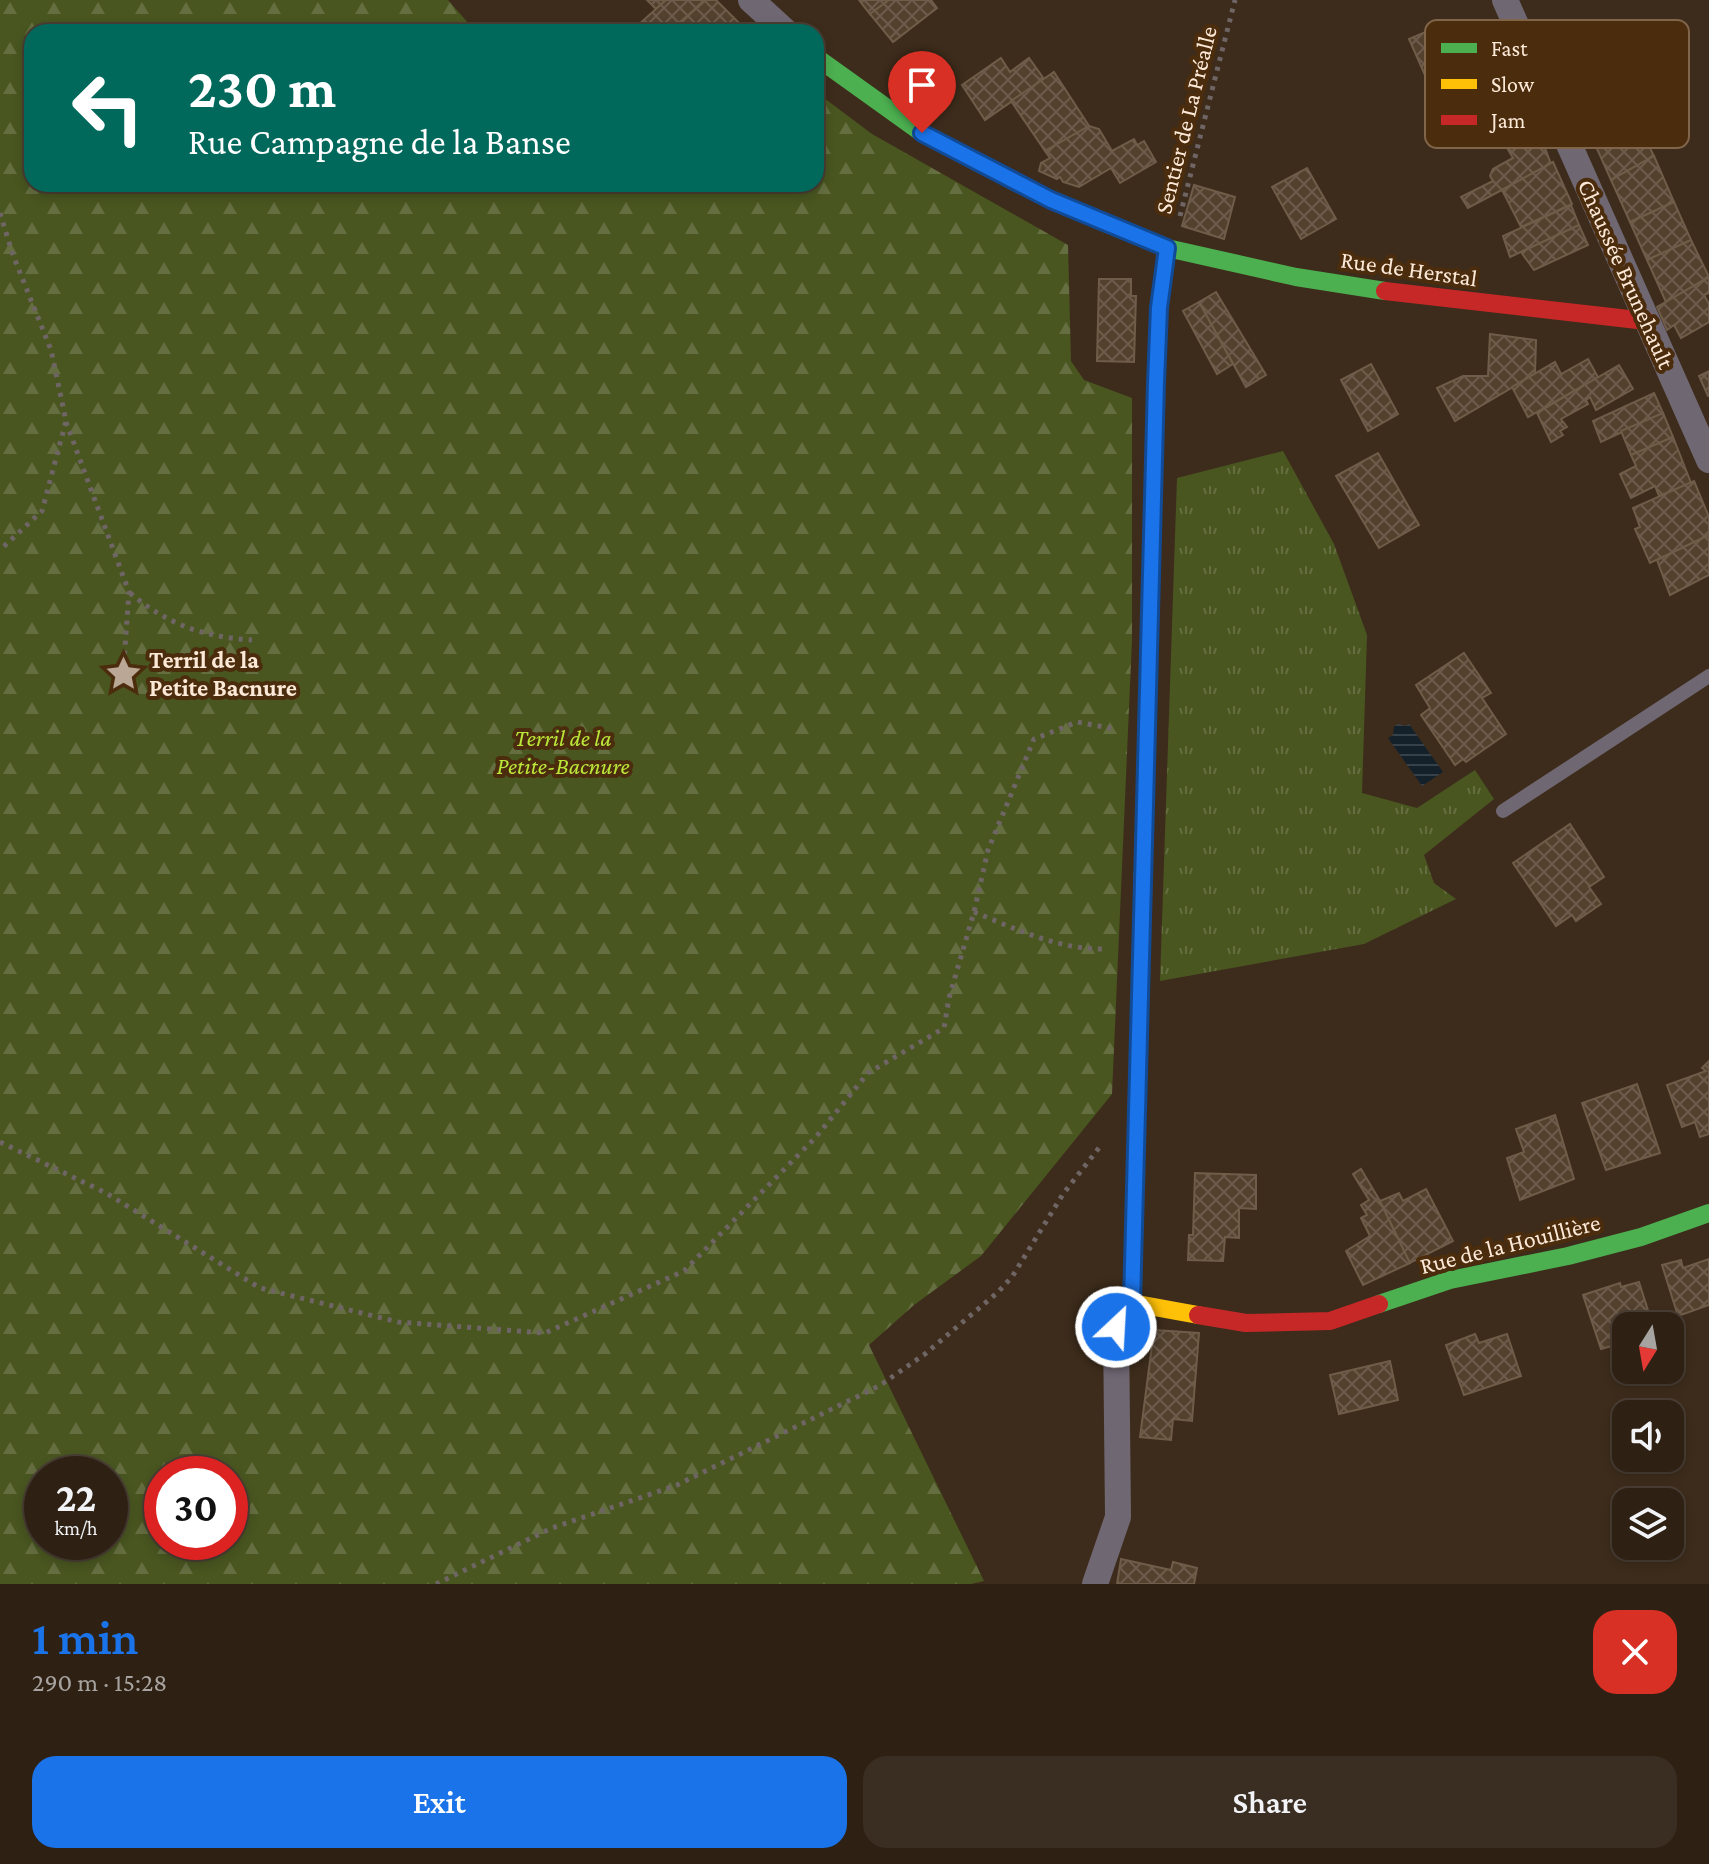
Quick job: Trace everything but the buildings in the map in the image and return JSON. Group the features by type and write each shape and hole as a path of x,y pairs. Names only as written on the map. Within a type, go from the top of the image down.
{"street":[{"path":"751,0 777,24"},
{"name":"Chaussée Brunehault","path":"1505,0 1514,20"},
{"name":"Rue de Herstal","path":"824,63 922,133 1051,200 1167,248 1296,277 1429,298 1646,321"},
{"name":"Chaussée Brunehault","path":"1570,148 1709,460"},
{"path":"1095,1584 1118,1517 1116,1327 1118,1314 1132,1303 1159,308 1167,248"},
{"name":"Rue de la Houillière","path":"1132,1303 1246,1323 1330,1321 1450,1280 1568,1256 1641,1237 1709,1213"}],"lane":[{"path":"1503,811 1709,676"}],"path":[{"name":"Sentier de La Préalle","path":"1167,248 1176,231 1195,166 1235,0"},
{"path":"0,213 13,255 51,350 66,421 129,592 123,674"},
{"path":"0,550 42,511 66,421"},
{"path":"129,592 153,612 194,631 252,640"},
{"path":"0,1142 106,1193 260,1288 398,1322 545,1333 684,1271 816,1137 868,1073 944,1028 988,850 1034,739 1077,722 1147,736"},
{"path":"974,912 1028,935 1067,945 1096,949 1141,947"},
{"path":"436,1584 552,1528 677,1485 890,1378 925,1354 1012,1277 1063,1194 1107,1137 1137,1107"}],"green space":[{"name":"Terril de la Petite-Bacnure","path":"0,0 448,0 469,24 24,24 24,192 824,192 824,98 872,134 1068,245 1071,361 1084,380 1132,398 1132,640 1112,1094 981,1256 914,1305 869,1345 984,1581 971,1584 0,1584"},
{"path":"1283,451 1334,544 1367,635 1362,793 1417,808 1475,770 1494,799 1424,855 1434,883 1456,899 1364,944 1160,981 1177,478"}],"water":[{"path":"1409,724 1443,772 1422,786 1388,738 1393,735 1394,726"}],"traffic: fast":[{"path":"824,63 922,133 1051,200 1167,248 1296,277 1385,291"},
{"path":"1144,832 1156,383 1159,308 1167,248"},
{"path":"1379,1304 1450,1280 1568,1256 1641,1237 1709,1213"}],"traffic: slow":[{"path":"1144,832 1132,1303 1198,1315"}],"traffic: jam":[{"path":"1385,291 1646,321"},
{"path":"1198,1315 1246,1323 1330,1321 1379,1304"}],"place":[{"name":"Terril de la Petite Bacnure","path":"123,674"}],"route":[{"path":"922,133 1051,200 1167,248 1159,308 1156,383 1132,1303 1118,1314 1116,1327"}]}
